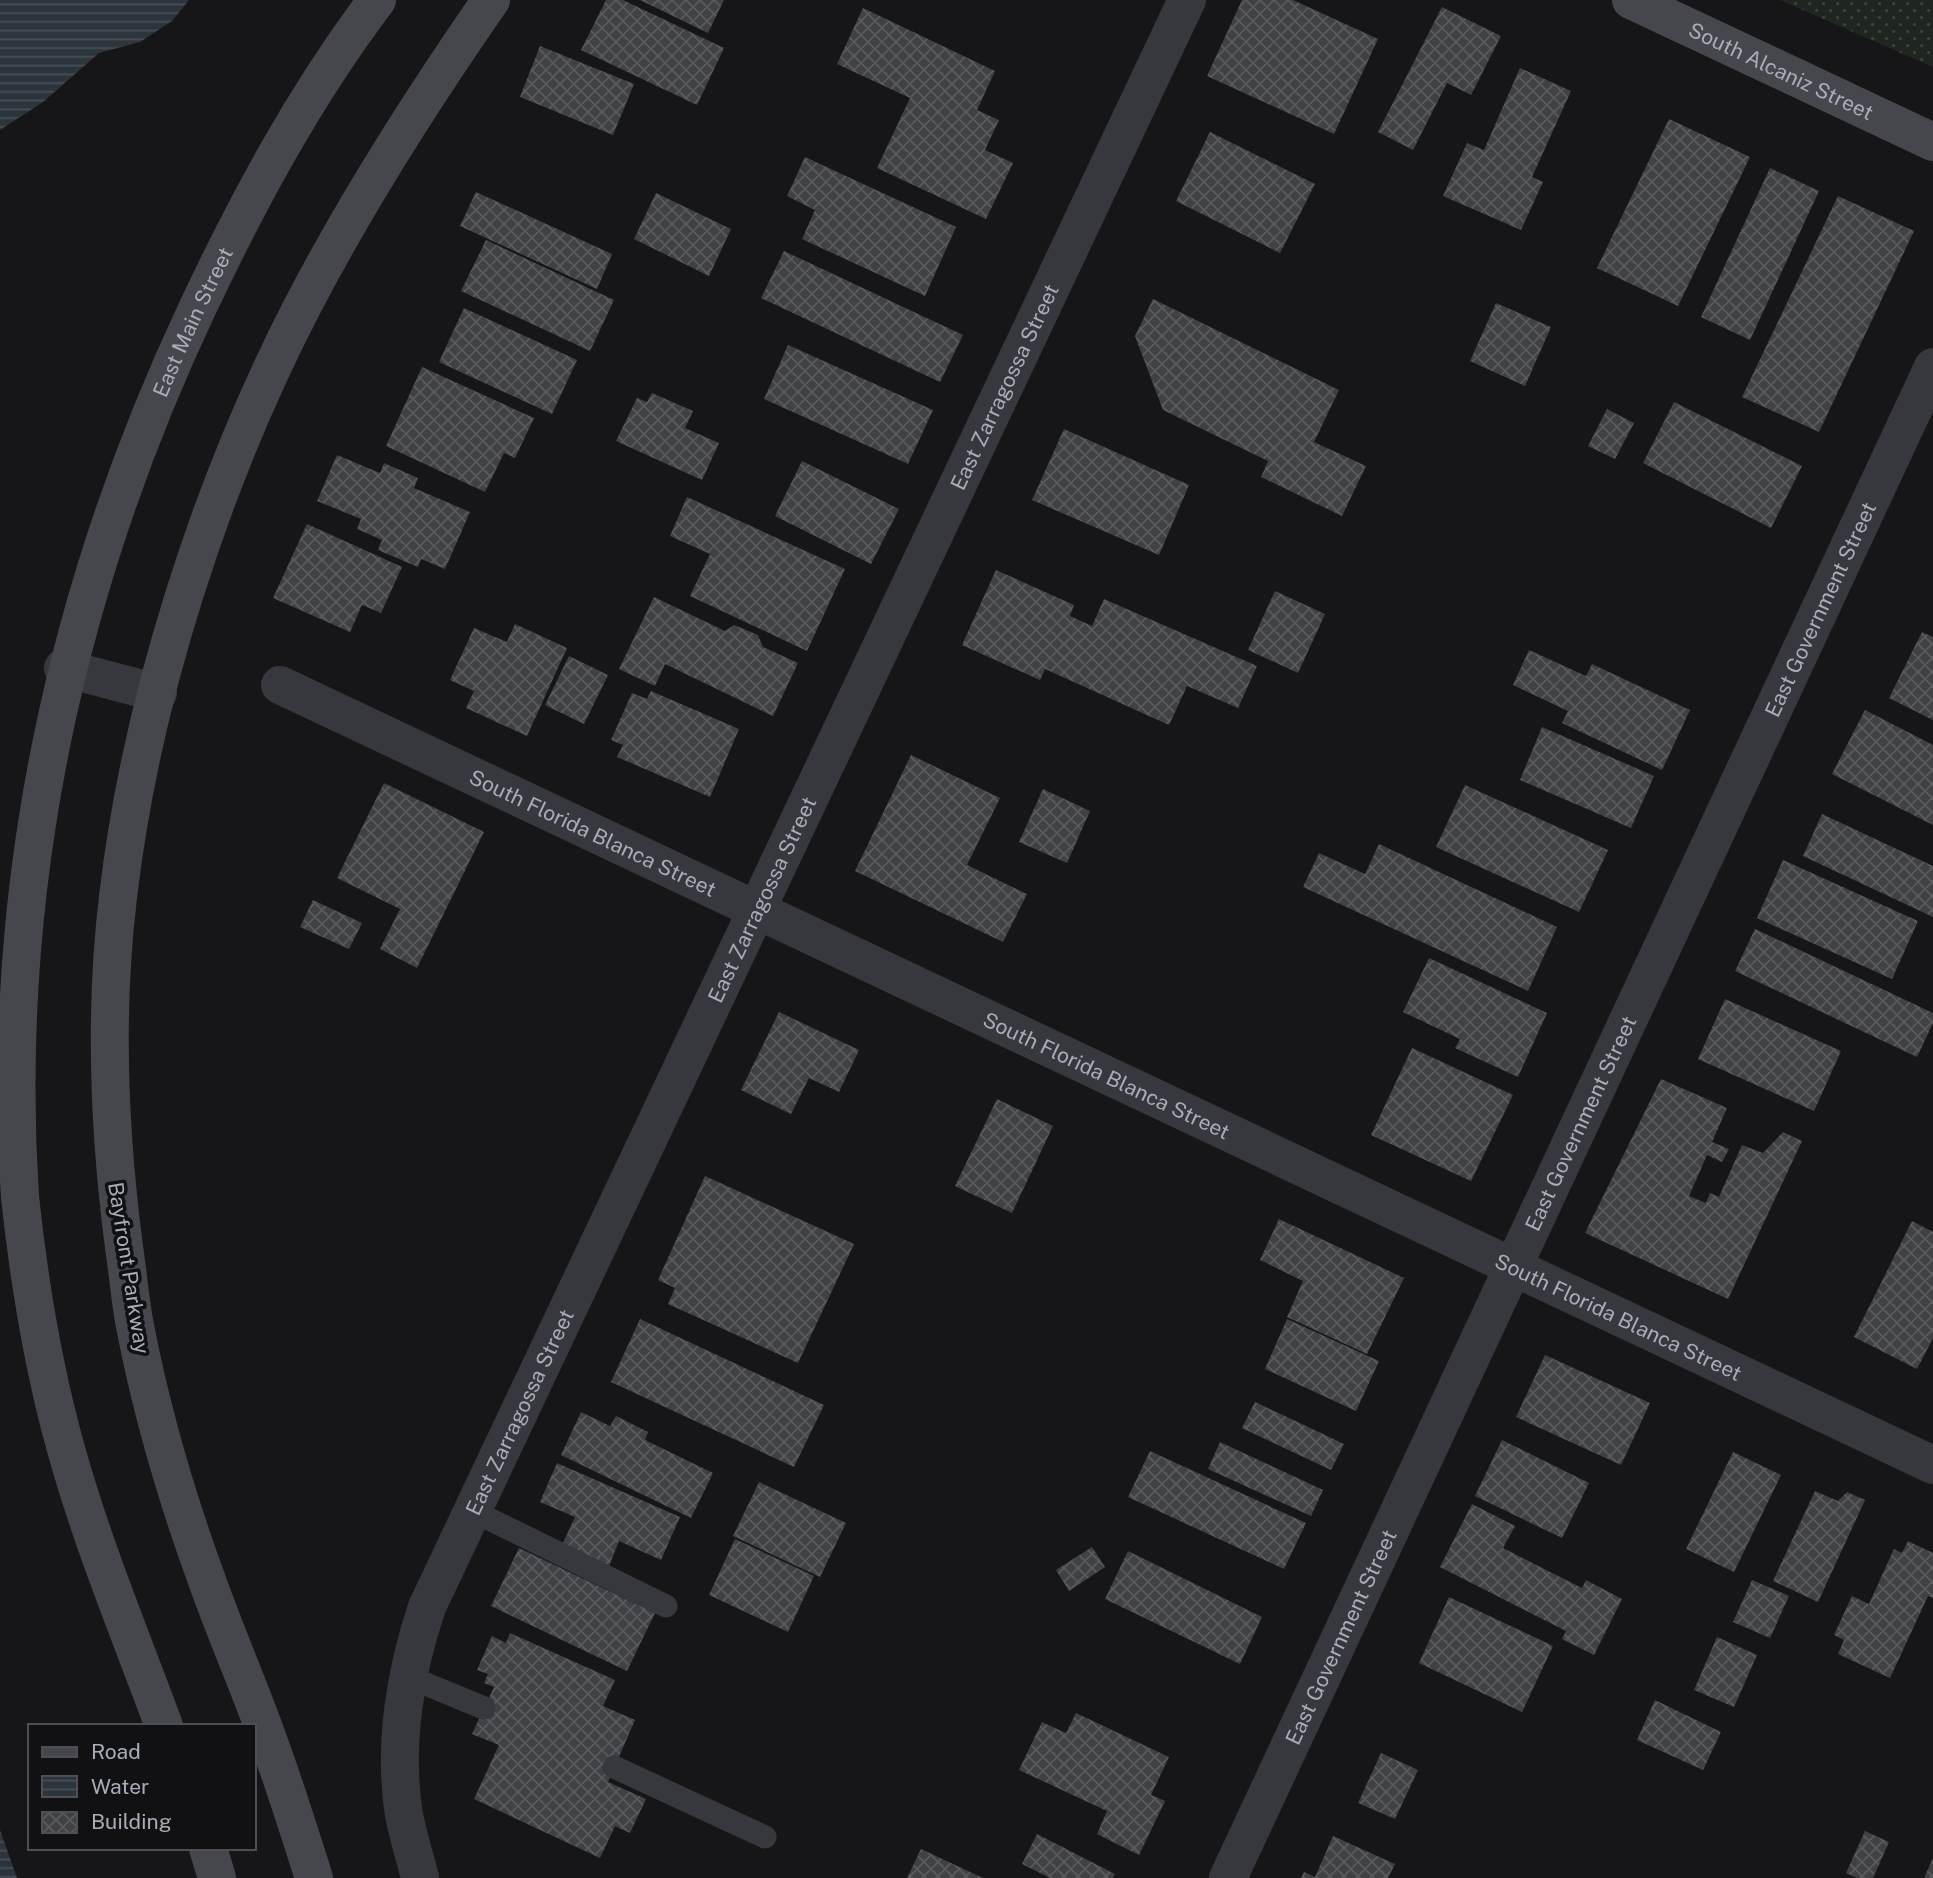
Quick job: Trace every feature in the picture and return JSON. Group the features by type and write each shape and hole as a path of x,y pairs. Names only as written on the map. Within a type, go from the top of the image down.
{"main road":[{"name":"East Main Street","path":"63,668 111,514 174,359 213,275 335,55 377,0"},
{"name":"Bayfront Parkway","path":"314,1878 270,1743 208,1584 166,1456 134,1324 114,1171 110,1035 117,900 135,785 158,693 196,559 237,450 301,309 366,192 491,0"},
{"name":"South Alcaniz Street","path":"1631,0 1933,142"},
{"path":"63,668 40,767 17,935 14,1072 20,1195 31,1281 46,1364 66,1448 96,1544 163,1724"},
{"path":"209,1850 217,1878"}],"street":[{"name":"East Zarragossa Street","path":"420,1878 404,1816 401,1780 402,1712 416,1639 427,1607 1187,0"},
{"name":"East Government Street","path":"1228,1878 1933,367"},
{"path":"63,668 158,693"},
{"name":"South Florida Blanca Street","path":"280,685 1933,1465"}],"lane":[{"path":"473,1511 666,1606"},
{"path":"409,1676 484,1709"},
{"path":"614,1767 765,1837"}],"shaded area":[{"path":"1780,0 1933,0 1933,67"}],"water":[{"path":"0,0 189,0 172,21 140,42 99,53 43,102 0,130"},
{"path":"0,1830 17,1878 0,1878"}],"building":[{"path":"606,0 623,0 724,48 697,105 581,50"},
{"path":"640,0 724,0 708,33"},
{"path":"1242,0 1293,0 1378,39 1334,134 1207,76"},
{"path":"1442,7 1501,36 1471,95 1447,83 1413,150 1378,132"},
{"path":"863,8 995,71 977,110 999,120 985,150 1013,163 986,219 877,168 910,98 837,64"},
{"path":"540,46 634,84 613,135 520,97"},
{"path":"1520,68 1571,91 1532,177 1543,182 1521,230 1443,196 1467,143 1484,150"},
{"path":"1669,119 1750,157 1678,306 1597,268"},
{"path":"1210,132 1315,184 1280,253 1176,201"},
{"path":"805,157 956,227 925,296 802,239 815,210 787,196"},
{"path":"1770,168 1819,191 1750,340 1701,317"},
{"path":"476,192 612,254 597,289 460,226"},
{"path":"656,193 731,229 709,276 634,239"},
{"path":"1838,196 1914,231 1819,432 1742,397"},
{"path":"486,240 614,300 590,351 461,291"},
{"path":"784,251 963,335 940,382 761,298"},
{"path":"1153,299 1339,390 1314,442 1366,466 1342,516 1261,477 1268,461 1163,410 1135,336"},
{"path":"1496,303 1551,327 1525,386 1470,361"},
{"path":"464,308 577,360 552,414 439,362"},
{"path":"788,345 933,410 908,464 764,399"},
{"path":"422,367 534,418 515,458 504,453 485,492 386,446"},
{"path":"652,393 693,411 685,428 719,443 702,480 616,441 637,398 647,402"},
{"path":"1674,402 1802,466 1771,528 1643,463"},
{"path":"1607,409 1634,423 1615,459 1588,446"},
{"path":"1064,429 1189,485 1159,555 1032,500"},
{"path":"337,455 380,473 384,463 418,478 414,488 470,512 445,569 421,559 418,567 378,550 382,540 357,529 361,519 317,501"},
{"path":"802,461 899,509 871,564 775,516"},
{"path":"687,497 845,569 807,651 690,596 710,554 670,536"},
{"path":"307,524 402,567 381,613 362,605 350,632 273,598"},
{"path":"996,570 1074,605 1070,616 1092,626 1104,599 1257,666 1238,708 1187,686 1169,725 1045,669 1040,680 962,645"},
{"path":"1275,591 1325,614 1298,673 1248,650"},
{"path":"654,597 725,631 734,625 758,635 763,647 798,663 773,716 665,664 655,686 619,669"},
{"path":"515,624 567,648 527,736 466,708 474,691 450,680 474,628 507,642"},
{"path":"1922,632 1933,637 1933,720 1889,698"},
{"path":"1529,650 1586,676 1592,664 1690,710 1662,770 1562,723 1568,711 1513,685"},
{"path":"569,656 608,675 584,724 545,705"},
{"path":"651,691 739,729 710,797 617,757 623,745 611,740 632,693 647,699"},
{"path":"1865,710 1933,745 1933,825 1832,774"},
{"path":"1542,727 1654,776 1631,828 1520,780"},
{"path":"911,755 1000,798 967,865 1027,894 1003,942 855,871"},
{"path":"384,783 484,832 417,968 380,949 400,909 337,878"},
{"path":"1465,785 1608,850 1579,912 1436,847"},
{"path":"1043,789 1090,811 1067,863 1019,842"},
{"path":"1822,814 1933,866 1933,917 1803,856"},
{"path":"1379,844 1557,927 1528,991 1303,887 1319,853 1365,874"},
{"path":"1783,860 1918,921 1892,979 1757,918"},
{"path":"313,900 362,923 349,949 300,927"},
{"path":"1755,929 1933,1013 1933,1023 1917,1057 1735,971"},
{"path":"1429,958 1547,1013 1518,1077 1455,1048 1460,1039 1403,1012"},
{"path":"1725,999 1841,1051 1814,1111 1698,1059"},
{"path":"779,1012 859,1050 839,1092 809,1078 791,1114 741,1090"},
{"path":"1412,1048 1513,1095 1471,1181 1371,1135"},
{"path":"1661,1079 1727,1108 1712,1142 1729,1149 1722,1162 1707,1155 1689,1196 1706,1203 1710,1193 1719,1197 1742,1145 1763,1153 1783,1132 1802,1141 1728,1299 1585,1233"},
{"path":"997,1099 1053,1126 1012,1213 955,1186"},
{"path":"705,1176 854,1244 798,1363 668,1304 675,1288 658,1280"},
{"path":"1279,1219 1404,1278 1367,1354 1287,1317 1303,1281 1260,1260"},
{"path":"1912,1221 1933,1232 1933,1338 1917,1369 1854,1337"},
{"path":"640,1319 824,1405 794,1467 611,1382"},
{"path":"1287,1319 1379,1361 1356,1411 1265,1369"},
{"path":"1545,1355 1650,1403 1621,1465 1516,1417"},
{"path":"1255,1402 1344,1444 1331,1470 1242,1428"},
{"path":"581,1412 610,1426 616,1416 648,1432 645,1440 713,1473 691,1518 561,1455"},
{"path":"1502,1440 1589,1483 1562,1538 1475,1496"},
{"path":"1220,1442 1323,1490 1311,1516 1208,1469"},
{"path":"1150,1451 1306,1523 1284,1569 1128,1497"},
{"path":"1733,1452 1781,1475 1734,1572 1686,1549"},
{"path":"557,1463 680,1517 661,1560 619,1541 609,1566 562,1545 575,1517 540,1502"},
{"path":"759,1482 846,1523 820,1577 733,1536"},
{"path":"1815,1491 1838,1501 1847,1492 1865,1500 1818,1602 1773,1581"},
{"path":"1472,1504 1515,1526 1503,1548 1582,1588 1586,1580 1622,1599 1594,1655 1562,1639 1566,1631 1440,1567"},
{"path":"735,1539 814,1576 788,1632 709,1595"},
{"path":"1908,1541 1933,1553 1933,1598 1928,1596 1890,1678 1838,1654 1844,1640 1834,1635 1852,1596 1869,1604 1894,1549 1902,1553"},
{"path":"1092,1547 1105,1567 1069,1591 1056,1570"},
{"path":"519,1548 655,1613 627,1671 491,1606"},
{"path":"1128,1551 1262,1617 1240,1664 1105,1599"},
{"path":"1752,1580 1789,1596 1770,1638 1733,1622"},
{"path":"1449,1597 1553,1646 1522,1712 1419,1663"},
{"path":"510,1633 615,1680 603,1706 635,1720 608,1782 646,1799 630,1833 615,1826 600,1858 474,1799 499,1745 472,1734 494,1687 484,1683 488,1674 477,1670 492,1636 506,1643"},
{"path":"1717,1637 1757,1655 1734,1707 1694,1690"},
{"path":"1655,1700 1721,1732 1703,1770 1637,1740"},
{"path":"1076,1713 1169,1757 1151,1795 1165,1801 1139,1855 1097,1834 1107,1811 1019,1770 1042,1722 1066,1733"},
{"path":"1381,1753 1418,1770 1395,1819 1358,1803"},
{"path":"1865,1831 1889,1842 1873,1878 1857,1878 1846,1873"},
{"path":"1037,1834 1115,1874 1113,1878 1050,1878 1022,1864"},
{"path":"1333,1836 1395,1864 1388,1878 1301,1878 1304,1872 1315,1877"},
{"path":"921,1849 983,1878 907,1878"},
{"path":"1933,1858 1933,1878 1924,1878"}]}
